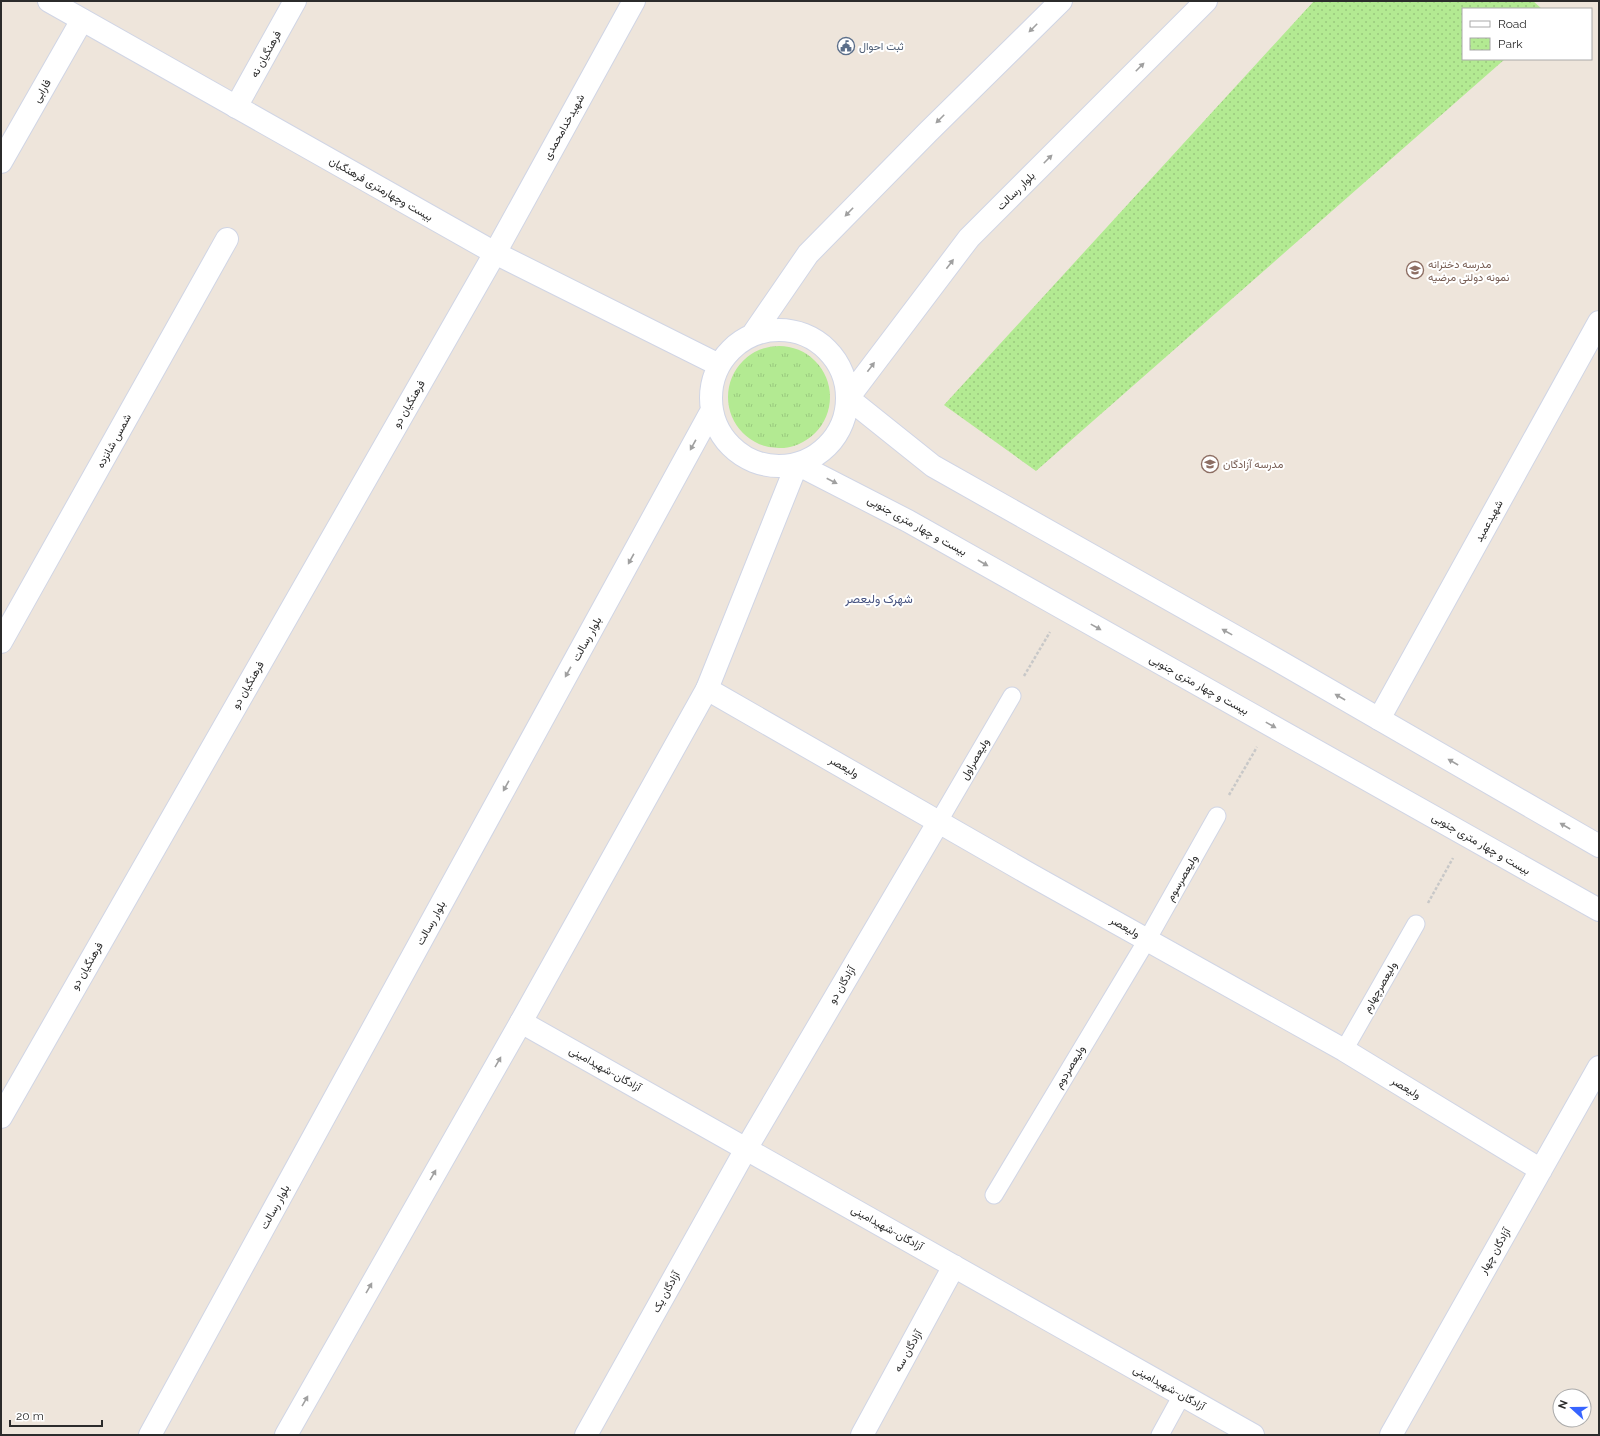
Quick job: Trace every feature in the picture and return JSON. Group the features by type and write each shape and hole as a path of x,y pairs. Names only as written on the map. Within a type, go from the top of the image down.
{"street":[{"name":"بیست وچهارمتری فرهنگیان","path":"49,1 495,253 719,365"},
{"name":"فرهنگیان نه","path":"236,107 295,1"},
{"name":"شهیدخدامحمدی","path":"495,253 634,1"},
{"path":"753,334 775,329 797,331 818,341 834,356 844,376 848,398 844,420 833,439 818,454 797,464 775,466 753,461 734,449 720,432 712,410 712,387 719,365 734,347 753,334 808,254 928,132 1061,1"},
{"name":"بلوار رسالت","path":"848,398 969,238 1206,1"},
{"name":"فارابی","path":"1,162 82,20"},
{"name":"شمس شانزده","path":"1,642 227,240"},
{"name":"فرهنگیان دو","path":"1,1116 495,253"},
{"name":"شهیدعمید","path":"1379,719 1599,322"},
{"path":"848,398 933,466 1379,719 1599,846"},
{"name":"بلوار رسالت","path":"150,1435 712,410"},
{"path":"286,1435 521,1022 707,689 797,464"},
{"name":"بیست و چهار متری جنوبی","path":"797,464 908,521 1599,910"},
{"name":"ولیعصر","path":"707,689 1147,940 1344,1050 1541,1170"},
{"name":"آزادگان دو","path":"746,1149 939,821"},
{"name":"آزادگان-شهیدامینی","path":"521,1022 1253,1435"},
{"name":"آزادگان چهار","path":"1391,1435 1599,1067"},
{"name":"آزادگان یک","path":"586,1435 746,1149"},
{"name":"آزادگان سه","path":"862,1435 954,1266"}],"lane":[{"name":"ولیعصراول","path":"939,821 1012,696"},
{"name":"ولیعصرسوم","path":"1147,940 1217,816"},
{"name":"ولیعصرچهارم","path":"1344,1050 1416,924"},
{"name":"ولیعصردوم","path":"994,1195 1147,940"},
{"path":"1160,1435 1182,1395"}],"path":[{"path":"1012,696 1064,609"},
{"path":"1217,816 1270,724"},
{"path":"1416,924 1466,835"}],"green space":[{"path":"1314,1 1533,1 1541,8 1462,8 1462,60 1504,60 1036,471 944,405"},
{"path":"779,346 798,350 815,361 826,378 830,397 826,416 815,433 798,444 779,448 760,444 743,433 732,416 728,397 732,378 743,361 760,350"}],"place":[{"name":"ثبت احوال","path":"846,46"},
{"name":"مدرسه دخترانه نمونه دولتی مرضیه","path":"1415,270"},
{"name":"مدرسه آزادگان","path":"1210,464"}],"district":[{"name":"شهرک ولیعصر","path":"879,599"}]}
